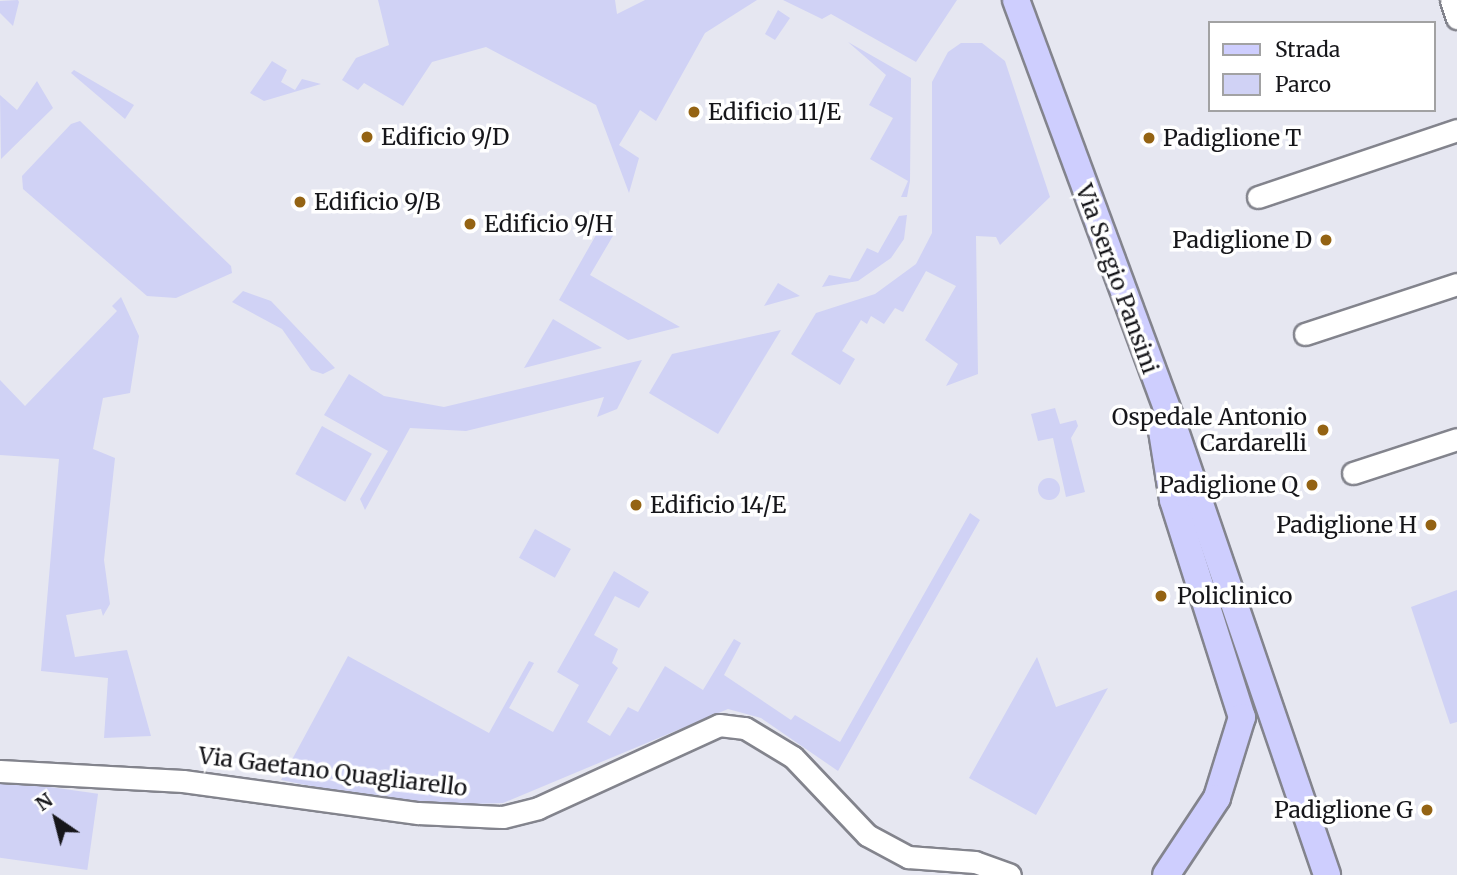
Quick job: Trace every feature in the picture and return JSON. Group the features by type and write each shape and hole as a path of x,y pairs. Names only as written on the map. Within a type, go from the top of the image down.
{"main road":[{"name":"Via Sergio Pansini","path":"1016,0 1327,875"},
{"path":"1152,378 1173,500 1242,717 1217,797 1166,875"}],"street":[{"path":"1451,0 1457,18"},
{"path":"1258,197 1457,130"},
{"path":"1305,334 1457,284"},
{"path":"1353,473 1457,439"},
{"name":"Via Gaetano Quagliarello","path":"0,771 183,780 418,813 503,817 538,808 719,725 745,729 793,757 860,829 908,857 975,862 1010,875"}],"green space":[{"path":"18,0 13,26 0,13 0,1"},
{"path":"378,0 615,0 617,14 645,0 757,0 705,33 656,121 640,110 619,145 639,158 629,193 596,105 486,47 432,62 403,106 364,83 358,90 342,80 356,58 389,45"},
{"path":"783,0 957,0 916,62 831,14 822,19"},
{"path":"778,10 790,18 775,40 765,34"},
{"path":"848,42 911,78 910,181 907,197 901,197 908,181 870,159 893,118 869,105 886,75"},
{"path":"961,43 982,43 1005,61 1050,197 1000,245 996,237 976,236 978,374 946,386 958,364 925,340 956,286 926,271 903,312 895,308 884,324 871,316 867,324 861,320 842,351 855,359 840,385 791,354 816,313 875,294 916,264 932,233 932,82 948,52"},
{"path":"272,61 287,70 281,82 295,90 302,79 321,84 264,101 250,93"},
{"path":"74,70 134,105 125,119 71,73"},
{"path":"37,81 53,108 1,159 0,95 17,110"},
{"path":"80,121 231,266 232,273 176,298 147,296 23,189 22,176 71,124"},
{"path":"907,215 904,239 891,258 858,281 822,287 829,275 850,279 867,248 878,253 899,216"},
{"path":"604,221 617,229 590,275 680,327 628,340 559,300"},
{"path":"778,283 800,296 764,306"},
{"path":"243,291 271,301 335,368 323,374 311,370 282,329 232,302"},
{"path":"121,297 139,336 130,393 103,398 93,449 115,458 104,560 110,604 103,616 101,609 66,615 75,657 127,650 151,736 104,738 108,678 41,671 59,459 0,455 0,380 25,406 117,311 112,306"},
{"path":"553,319 602,348 524,368"},
{"path":"781,330 718,434 649,393 672,354"},
{"path":"642,360 617,409 597,417 604,397 466,431 410,428 365,510 360,499 388,451 324,415 349,374 384,396 444,407"},
{"path":"1055,408 1060,424 1076,420 1078,426 1071,438 1085,492 1066,497 1053,438 1038,441 1031,414"},
{"path":"322,426 372,454 345,502 295,474"},
{"path":"1049,478 1057,481 1060,489 1057,497 1049,500 1041,497 1038,489 1041,481"},
{"path":"970,513 980,520 838,771 761,718 728,709 503,803 411,806 281,780 348,656 489,733 529,661 534,663 509,708 553,732 579,685 557,672 614,571 649,592 639,608 615,596 594,635 618,649 612,663 618,668 587,722 610,736 628,707 638,712 665,666 703,690 734,639 741,643 724,675 791,720 795,715 840,742"},
{"path":"535,529 571,549 555,578 519,558"},
{"path":"1457,590 1457,722 1450,724 1411,607"},
{"path":"1037,657 1056,707 1108,688 1036,815 969,778"},
{"path":"0,780 98,794 87,870 0,858"}],"place":[{"name":"Edificio 11/E","path":"694,112"},
{"name":"Edificio 9/D","path":"367,137"},
{"name":"Padiglione T","path":"1149,138"},
{"name":"Edificio 9/B","path":"300,202"},
{"name":"Edificio 9/H","path":"470,224"},
{"name":"Padiglione D","path":"1326,240"},
{"name":"Ospedale Antonio Cardarelli","path":"1323,430"},
{"name":"Padiglione Q","path":"1312,485"},
{"name":"Edificio 14/E","path":"636,505"},
{"name":"Padiglione H","path":"1431,525"},
{"name":"Policlinico","path":"1161,596"},
{"name":"Padiglione G","path":"1427,810"}]}
